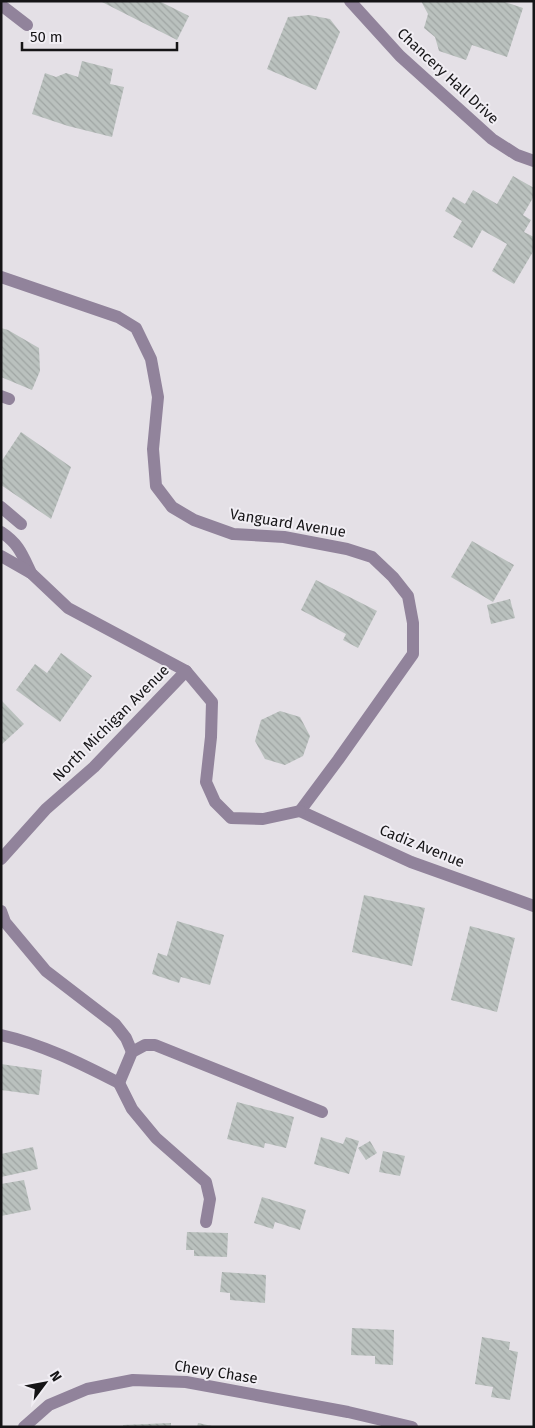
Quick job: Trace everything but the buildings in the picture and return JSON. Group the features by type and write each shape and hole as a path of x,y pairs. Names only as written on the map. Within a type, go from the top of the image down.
{"street":[{"name":"Chancery Hall Drive","path":"350,1 400,56 492,139 517,155 534,160"},
{"path":"1,5 27,25"},
{"name":"Vanguard Avenue","path":"1,278 118,317 136,328 152,359 158,397 153,449 156,486 172,507 194,520 233,534 284,537 347,548 372,557 393,577 408,596 413,623 413,654 300,810"},
{"path":"1,506 21,524"},
{"path":"1,532 12,539 21,551 30,573"},
{"path":"1,556 30,573 68,608 186,671"},
{"name":"North Michigan Avenue","path":"1,859 46,809 94,766 186,671 212,702 211,737 206,782 216,802 231,818 263,819 300,810"},
{"name":"Cadiz Avenue","path":"300,810 411,862 534,906"},
{"path":"1,911 5,922 46,971 114,1024 126,1038 132,1052"},
{"path":"1,1035 19,1039 87,1066 119,1084 132,1109 156,1138 206,1182 210,1199 206,1222"},
{"path":"119,1084 132,1052 145,1045 155,1045 322,1112"},
{"name":"Chevy Chase","path":"24,1427 49,1405 87,1389 133,1380 186,1382 348,1412 412,1427"}]}
